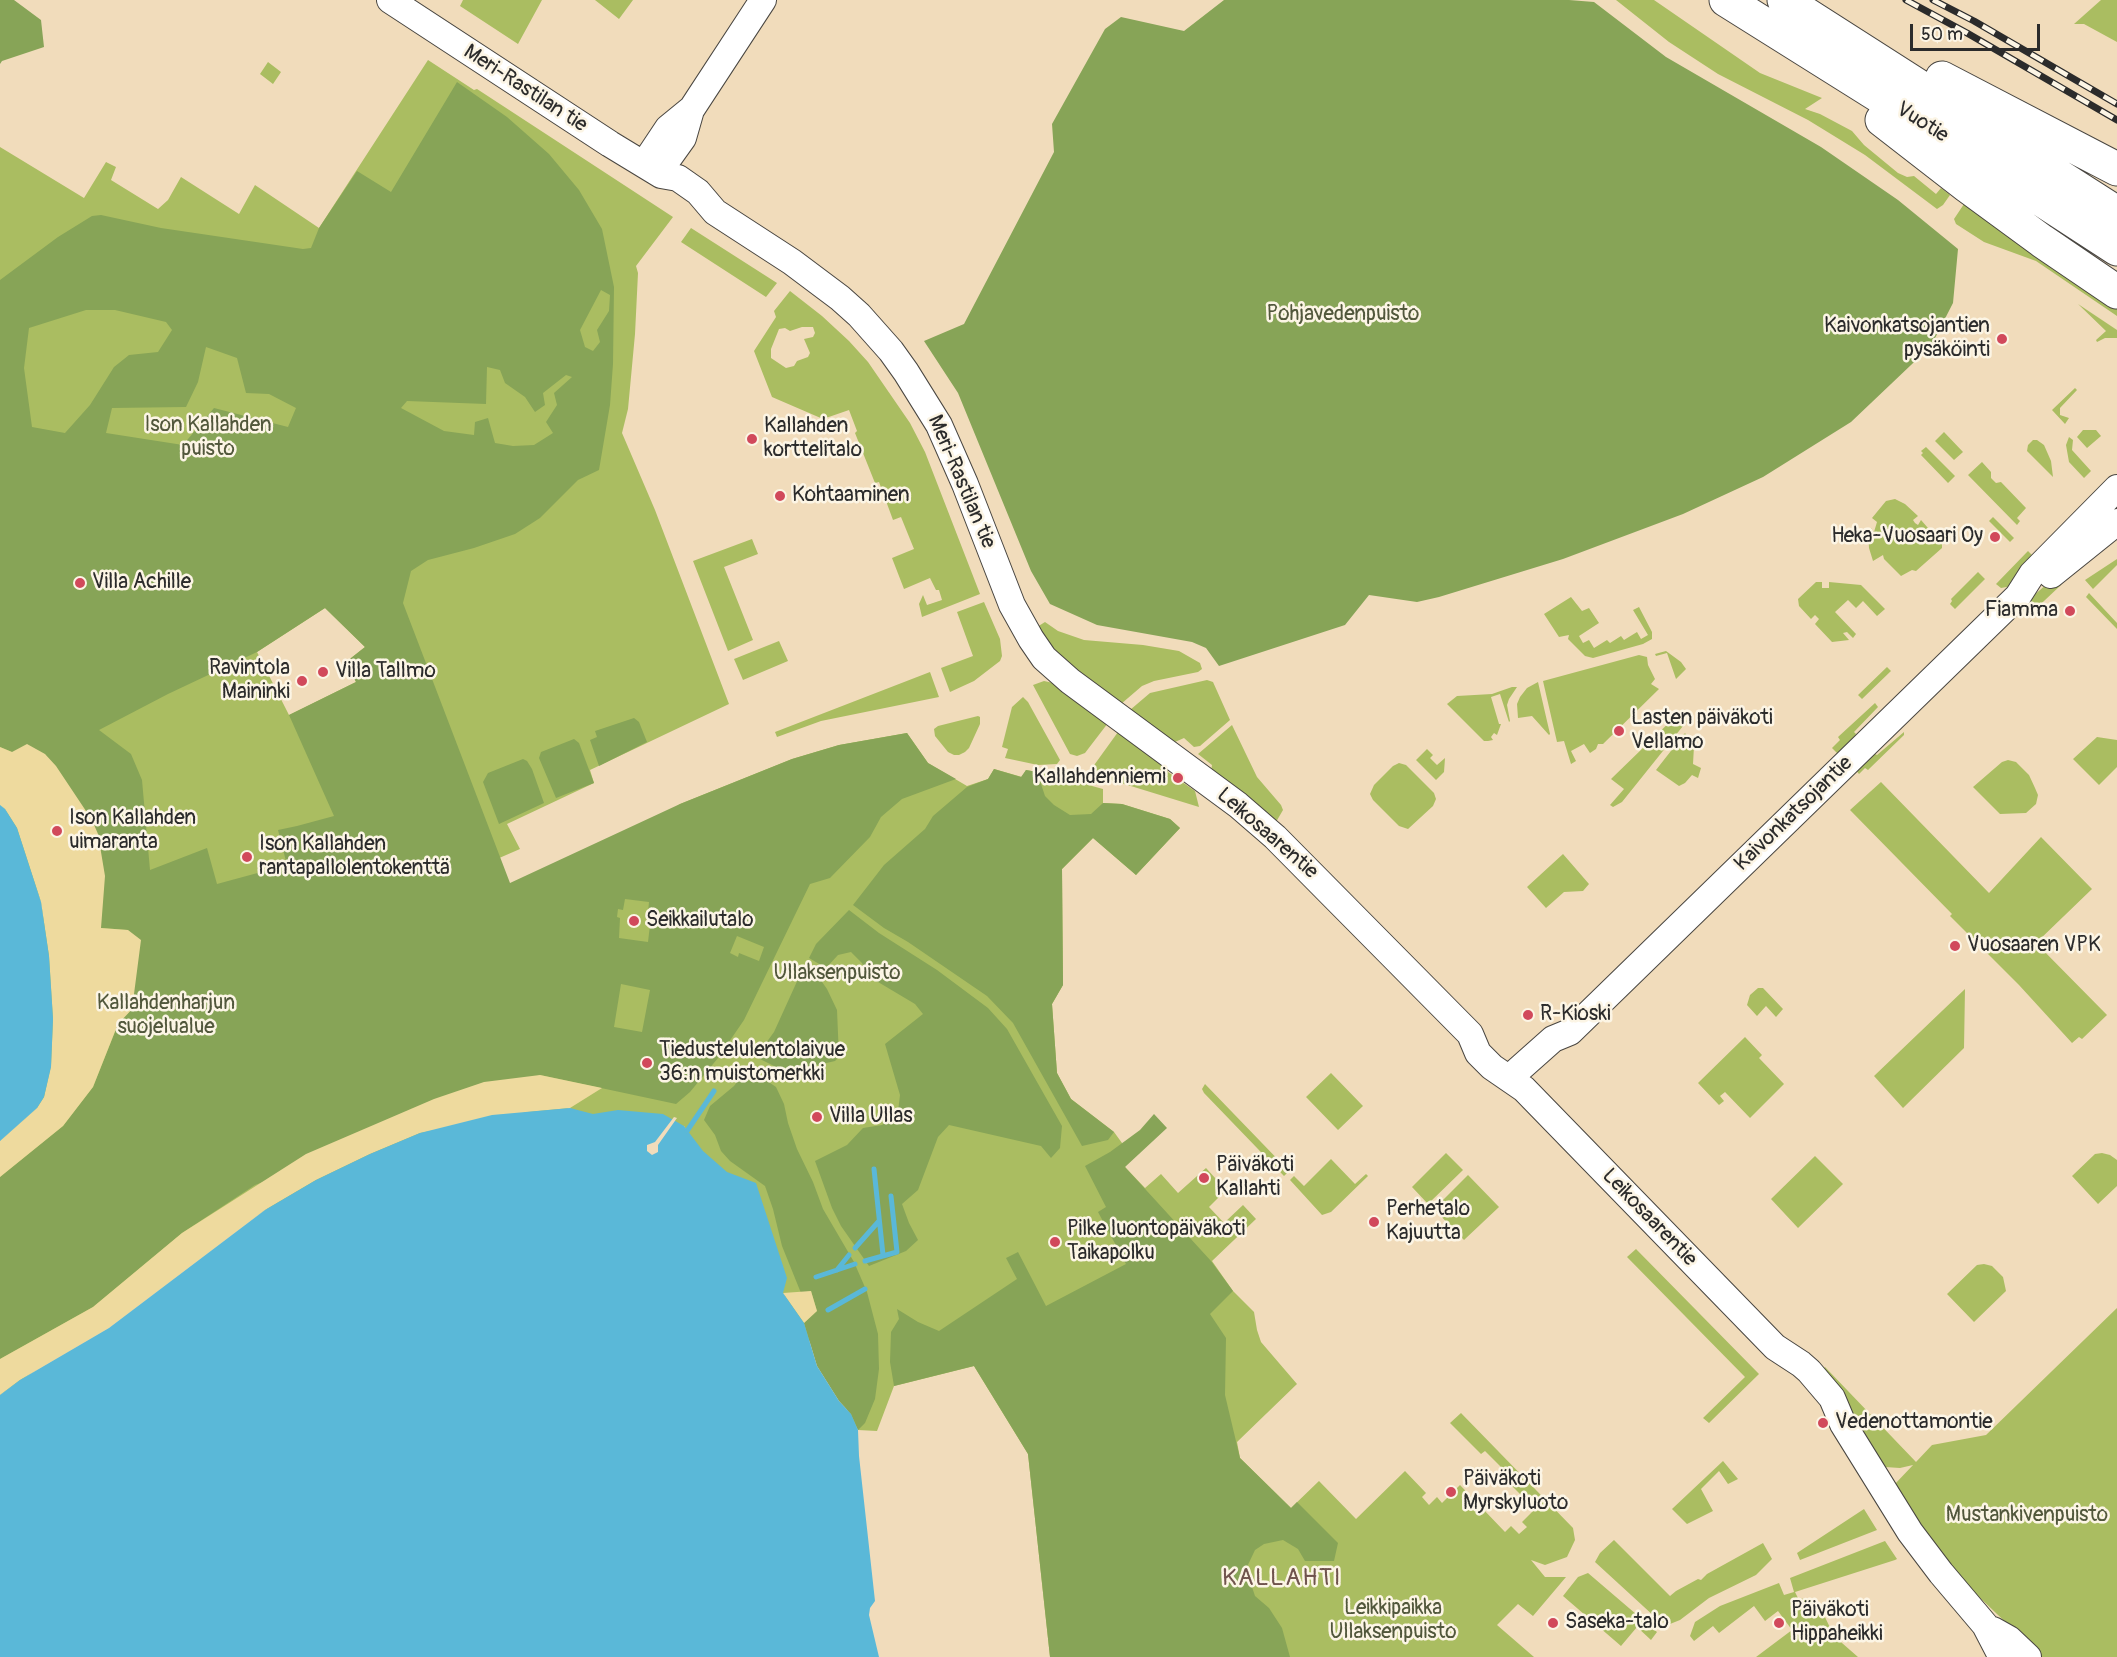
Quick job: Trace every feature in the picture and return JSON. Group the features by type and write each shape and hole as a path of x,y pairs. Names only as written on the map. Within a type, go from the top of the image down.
{"main road":[{"name":"Vuotie","path":"1726,0 1784,12 2117,213"},
{"name":"Vuotie","path":"1784,12 1954,143 2117,249"},
{"path":"1784,12 1950,82 2117,169"},
{"path":"1784,12 1868,109 1967,186 2117,292"}],"street":[{"name":"Meri-Rastilan tie","path":"390,0 660,173 698,192 715,212 792,262 859,315 891,351 939,425 956,462 1012,605 1044,658"},
{"path":"660,173 668,128 691,110 763,0"},
{"name":"Kaivonkatsojantie","path":"1520,1080 1563,1049 1570,1032 2018,596 2032,574 2117,488"},
{"name":"Kaivonkatsojantie","path":"2018,596 2042,584 2117,522"},
{"name":"Leikosaarentie","path":"1044,658 1070,681 1259,822 1308,868 1470,1034 1478,1053 1484,1060 1492,1067 1520,1080 1775,1347 1809,1371 1832,1398 1843,1424 1910,1532 1985,1625 1998,1650 2005,1657"},
{"name":"Leikosaarentie","path":"1985,1625 2009,1639 2028,1657"}],"green space":[{"path":"0,0 14,0 41,20 44,47 2,61 0,64"},
{"path":"463,0 542,0 518,44 460,6"},
{"path":"595,0 633,0 619,19"},
{"name":"Pohjavedenpuisto","path":"1224,0 1569,0 1594,2 1666,57 1821,147 1898,200 1958,249 1953,303 1931,346 1851,422 1763,477 1683,514 1563,559 1439,597 1417,602 1369,595 1345,625 1219,666 1206,648 1192,642 1097,625 1050,604 1031,571 958,393 924,341 964,324 1054,152 1052,124 1105,29 1121,17 1184,31"},
{"path":"1616,0 1654,0 1760,73 1822,98 1805,109 1820,114 1852,131 1864,145 1898,173 1907,177 1914,176 1936,194 1941,188 1950,195 1937,209 1865,155 1808,120 1718,74 1669,42"},
{"path":"2101,0 2117,0 2117,42 2084,24 2074,24"},
{"name":"Ison Kallahden puisto","path":"428,60 474,90 477,89 673,217 636,266 638,273 635,334 628,409 622,433 655,510 729,704 590,770 594,783 507,824 520,849 490,862 0,1264 0,1141 37,1108 43,918 41,902 5,809 0,805 0,147 84,198 106,162 116,167 111,180 158,209 168,200 181,177 239,214 255,185 319,228","holes":["325,608 365,647 346,662 356,682 289,715 257,652"]},
{"path":"268,62 281,72 273,84 260,74"},
{"name":"Kallahdenharjun suojelualue","path":"457,82 507,117 549,154 579,190 602,229 614,287 610,405 599,470 578,480 540,518 515,534 428,560 411,571 403,603 510,883 680,804 792,759 839,745 907,733 928,763 956,779 902,799 881,817 870,837 830,878 810,884 744,1020 718,1058 690,1092 676,1104 540,1075 255,1185 182,1233 93,1307 0,1359 0,1177 63,1126 93,1087 118,1024 135,1006 128,930 101,928 92,820 79,803 12,752 0,747 0,280 58,237 92,216 101,215 161,228 303,249 311,248 319,228 357,171 391,192","holes":["601,290 610,295 609,311 597,330 600,342 593,351 585,347 580,330","86,310 115,310 166,322 172,330 158,352 129,355 114,367 90,405 65,433 32,427 24,368 29,328","206,347 237,358 246,393 269,394 296,408 288,427 214,408 183,445 106,433 112,408 186,407 198,382","487,367 500,370 505,383 525,397 535,412 545,405 543,393 566,375 572,377 554,393 557,405 546,422 553,433 534,445 513,446 495,443 488,418 475,422 474,435 444,431 401,408 407,401 486,404","325,608 365,647 346,662 356,682 289,715 334,816 278,830 287,865 217,884 207,848 150,870 142,780 131,754 99,730 257,652","625,899 649,902 648,942 619,938 618,909 623,910","737,936 764,947 759,961 739,953 738,957 730,953","621,984 650,990 642,1032 614,1027"]},
{"path":"1970,195 2117,302 2117,316 2036,261 1984,242 1956,224 1954,219"},
{"path":"691,228 777,283 766,297 681,242"},
{"path":"790,291 822,316 868,362 910,423 925,452 980,594 922,617 919,604 923,595 927,605 942,600 939,590 936,590 930,578 904,589 892,558 914,549 901,517 893,520 879,482 875,483 855,433 857,431 849,410 823,419 772,397 754,351 776,317 774,311","holes":["802,327 813,327 815,333 813,337 804,339 810,353 808,357 786,368 771,358 771,349 779,329 785,328 790,331"]},
{"path":"2078,304 2117,330 2117,338 2105,338 2097,342 2096,340 2106,331"},
{"path":"2075,388 2077,390 2060,408 2060,415 2069,418 2065,424 2052,410"},
{"path":"2083,430 2096,430 2101,436 2087,448 2077,437"},
{"path":"1944,432 1963,452 1954,460 1935,441"},
{"path":"2069,437 2073,440 2072,450 2091,471 2084,478 2069,462 2066,445"},
{"path":"2033,440 2044,445 2051,461 2053,477 2027,451 2028,445"},
{"path":"1926,447 1955,476 1948,483 1921,455 1923,453 1921,451"},
{"path":"1982,462 1991,472 1991,478 1996,483 2001,482 2026,508 2017,518 2020,521 2017,525 1968,475"},
{"path":"1895,499 1905,504 1918,516 1913,520 1915,523 1918,525 1921,520 1942,544 1942,548 1916,571 1912,570 1901,576 1884,559 1883,555 1873,561 1869,548 1868,529 1871,528 1874,532 1877,522 1872,518 1886,501"},
{"path":"1993,517 2014,538 2010,542 1989,521"},
{"path":"752,539 758,554 724,567 753,640 728,651 693,561"},
{"path":"2028,551 2037,560 2012,586 2001,588 1996,584"},
{"path":"2117,559 2117,565 2093,589 2085,580"},
{"path":"1978,572 1985,579 1955,609 1950,604 1951,599"},
{"path":"2054,578 2061,585 2027,617 2023,613 2026,602"},
{"path":"1816,582 1822,582 1822,588 1829,588 1829,582 1861,585 1885,609 1877,616 1863,601 1856,608 1848,600 1835,612 1856,634 1853,638 1847,632 1843,633 1849,640 1832,642 1815,624 1819,619 1815,615 1811,619 1799,606 1798,599"},
{"path":"2089,593 2117,623 2117,629 2086,597"},
{"path":"1571,597 1582,611 1589,608 1599,623 1579,636 1583,643 1589,640 1594,648 1607,640 1610,643 1621,636 1624,640 1637,632 1641,639 1648,635 1633,610 1639,607 1652,632 1652,639 1643,644 1593,658 1585,656 1568,639 1569,635 1559,637 1544,614"},
{"path":"984,602 1000,639 1002,656 1000,661 974,681 950,692 941,668 973,656 957,612"},
{"path":"1045,622 1058,631 1084,640 1143,645 1179,651 1200,663 1202,669 1142,686 1121,704 1070,666 1055,650 1037,627"},
{"path":"779,641 788,661 743,680 734,659"},
{"path":"1666,651 1681,662 1686,669 1676,679 1667,653 1656,656 1655,654"},
{"path":"1639,655 1647,657 1655,679 1651,684 1659,689 1603,744 1598,744 1596,749 1590,753 1584,744 1571,751 1576,761 1571,764 1564,741 1557,742 1543,681"},
{"path":"1887,667 1891,671 1862,699 1858,695"},
{"path":"930,672 939,697 821,721 777,737 775,732"},
{"path":"1207,680 1213,682 1230,720 1200,746 1194,747 1184,738 1175,742 1130,710 1150,693"},
{"path":"1044,681 1058,684 1108,723 1085,753 1077,756 1070,754 1033,685"},
{"path":"1538,682 1549,735 1532,716 1518,718 1517,704 1520,697 1527,688"},
{"path":"1517,687 1507,705 1509,722 1500,694 1491,697 1499,724 1501,724 1497,735 1494,733 1491,737 1493,740 1484,741 1447,704 1457,696 1492,694"},
{"path":"1023,697 1060,760 1057,764 1038,765 1005,758 1008,749 1002,747 1012,707"},
{"path":"1875,703 1878,707 1854,732 1856,734 1851,744 1840,756 1832,748 1840,740 1838,737"},
{"path":"1679,713 1687,721 1622,802 1613,807 1610,805 1624,789 1611,779"},
{"path":"978,716 980,724 969,748 959,755 948,752 935,736 934,729 938,726"},
{"path":"634,718 639,722 647,742 599,766 590,740 597,737 595,731"},
{"path":"1232,725 1257,777 1281,805 1283,810 1276,822 1211,772 1212,765 1198,754"},
{"path":"1118,732 1155,758 1168,772 1195,791 1199,807 1095,775 1092,768"},
{"path":"1904,732 1904,735 1868,770 1865,768 1859,774 1854,768 1875,754 1877,755"},
{"name":"Ullaksenpuisto","path":"907,733 928,763 967,786 988,779 994,769 1022,777 1026,770 1037,772 1065,770 1092,786 1103,789 1103,803 1122,804 1170,819 1180,828 1136,875 1093,838 1062,869 1063,985 1052,1004 1057,1073 1071,1099 1114,1132 1122,1143 1125,1167 1145,1188 1161,1174 1178,1193 1206,1168 1226,1190 1209,1207 1224,1223 1243,1205 1256,1219 1212,1261 1233,1291 1254,1312 1261,1342 1297,1384 1237,1442 1240,1458 1291,1508 1319,1481 1356,1519 1405,1471 1426,1493 1422,1497 1429,1505 1437,1497 1442,1503 1460,1485 1505,1532 1511,1526 1519,1534 1527,1527 1522,1522 1535,1509 1504,1478 1508,1474 1485,1451 1481,1454 1450,1423 1461,1413 1573,1528 1575,1540 1567,1557 1545,1565 1531,1560 1545,1577 1566,1577 1533,1616 1518,1604 1497,1625 1534,1657 1050,1657 1028,1454 974,1366 894,1386 877,1431 858,1430 783,1293 684,1126 577,1120 570,1108 265,1210 0,1395 0,1301 680,804 792,759 839,745"},
{"path":"1685,733 1694,746 1693,764 1701,768 1698,778 1692,775 1679,786 1656,770"},
{"path":"2097,737 2117,740 2117,767 2099,785 2073,759"},
{"path":"574,739 579,743 594,783 556,798 539,758 541,752"},
{"path":"1427,749 1433,755 1430,758 1437,765 1445,758 1444,772 1436,780 1416,760"},
{"path":"523,759 532,769 544,803 499,824 483,782 488,773"},
{"path":"2008,760 2016,762 2029,775 2038,795 2036,804 2026,813 2000,814 1973,787 2002,762"},
{"path":"1399,763 1406,765 1434,793 1436,799 1433,806 1408,829 1399,826 1373,800 1370,794 1374,785"},
{"path":"994,769 1021,777 1026,770 1037,772 1045,796 1070,815 1091,814 1103,803 1122,804 1170,819 1180,828 1136,875 1093,838 1062,869 1063,985 1052,1004 1057,1073 1071,1099 1114,1132 1108,1140 1082,1146 1013,1023 987,996 853,905 884,865 925,829 933,816 967,787 988,779"},
{"path":"1881,782 1989,893 2041,837 2092,889 2036,943 2107,1015 2082,1039 2079,1037 2072,1043 2019,985 1950,916 1952,914 1850,810"},
{"path":"1563,854 1589,884 1583,891 1564,892 1546,908 1527,887"},
{"path":"849,910 988,1008 1007,1029 1062,1126 1060,1148 1051,1158 1041,1146 949,1125 938,1137 918,1190 902,1204 918,1240 906,1251 869,1266 841,1226 815,1161 847,1145 863,1128 882,1125 898,1112 900,1095 885,1044 923,1014 915,1004 868,976 862,963 851,952 838,955 826,968 809,958 816,944"},
{"path":"804,966 815,972 827,989 837,1010 839,1057 835,1061 784,1071 756,1057 774,1032"},
{"path":"1758,988 1763,988 1783,1009 1776,1017 1766,1006 1757,1016 1747,1005 1750,995"},
{"path":"1965,989 1964,1048 1903,1108 1874,1076"},
{"path":"1745,1037 1762,1055 1759,1058 1784,1084 1750,1118 1725,1092 1720,1096 1724,1101 1719,1105 1698,1083"},
{"path":"748,1068 776,1087 784,1104 797,1149 823,1209 854,1262 867,1292 878,1334 879,1369 875,1399 865,1423 858,1430 851,1414 839,1401 817,1366 804,1323 817,1311 811,1291 801,1293 782,1246 765,1186 730,1161 721,1151 715,1135 704,1120 710,1106 734,1086"},
{"path":"1331,1073 1363,1106 1338,1130 1306,1097"},
{"path":"1205,1084 1289,1171 1284,1176 1204,1093 1202,1089"},
{"path":"1154,1114 1167,1128 1125,1167 1211,1261 1233,1291 1210,1314 1226,1338 1225,1395 1240,1458 1291,1508 1297,1502 1338,1543 1334,1561 1305,1561 1298,1549 1283,1540 1264,1544 1255,1550 1246,1569 1255,1596 1269,1608 1282,1628 1290,1657 1050,1657 1028,1454 974,1366 894,1386 890,1362 891,1332 899,1319 897,1309 939,1331 1017,1279 1006,1258 1018,1252 1046,1306 1126,1264 1098,1212 1106,1207 1085,1166 1110,1152 1140,1130"},
{"path":"1446,1153 1463,1170 1428,1204 1412,1187"},
{"path":"2102,1153 2117,1160 2117,1186 2098,1204 2072,1176 2095,1154"},
{"path":"1815,1156 1843,1184 1798,1228 1771,1199"},
{"path":"1331,1159 1355,1184 1366,1174 1368,1176 1331,1212 1322,1215 1290,1180 1294,1176 1304,1186"},
{"path":"1468,1175 1499,1207 1464,1240 1434,1209"},
{"path":"1636,1249 1759,1374 1709,1423 1703,1418 1745,1377 1627,1257"},
{"path":"1977,1265 1992,1266 2003,1277 2006,1291 1974,1322 1947,1294"},
{"name":"Mustankivenpuisto","path":"2117,1308 2117,1657 2042,1657 1975,1593 1949,1564 1913,1513 1895,1484 1913,1465 1900,1468 1885,1467 1846,1402 1819,1373 1825,1367 1916,1462 1932,1445 1986,1435"},
{"path":"1723,1461 1738,1479 1728,1484 1719,1471 1701,1489 1713,1511 1687,1524 1672,1509"},
{"path":"1864,1509 1877,1530 1800,1560 1797,1553"},
{"path":"1614,1540 1670,1596 1763,1543 1772,1559 1756,1575 1709,1598 1680,1620 1670,1624 1655,1617 1595,1562 1600,1553"},
{"path":"1885,1541 1897,1559 1795,1592 1798,1598 1810,1600 1816,1604 1834,1636 1858,1657 1756,1657 1792,1630 1778,1611 1765,1621 1754,1606 1719,1633 1713,1626 1694,1641 1690,1636 1695,1622 1720,1606 1779,1583 1784,1595 1794,1592 1790,1578"},
{"path":"1588,1573 1657,1632 1651,1640 1637,1627 1621,1646 1563,1596 1578,1577"}],"sand":[{"path":"27,744 45,754 56,766 92,820 98,834 105,876 101,928 128,930 141,940 134,994 135,1006 118,1024 93,1087 63,1126 0,1177 0,1141 37,1108 44,1097 51,1066 53,1019 49,956 41,902 17,828 0,805 0,747 12,752"},
{"path":"540,1075 602,1088 570,1108 528,1112 420,1133 316,1180 265,1210 109,1328 20,1380 0,1395 0,1359 93,1307 182,1233 306,1154 434,1099 484,1082"},
{"path":"811,1291 817,1311 804,1323 783,1293"}],"water":[{"path":"0,805 17,828 41,902 49,956 53,1019 51,1067 44,1097 37,1108 0,1141"},
{"path":"570,1108 593,1114 618,1110 663,1114 684,1126 703,1151 727,1172 756,1183 787,1278 783,1293 804,1323 817,1366 839,1401 851,1414 858,1430 875,1601 870,1608 869,1615 879,1657 0,1657 0,1395 20,1380 109,1328 265,1210 316,1180 420,1133 492,1115"}],"pier":[{"path":"674,1117 677,1118 658,1145 658,1152 652,1155 647,1151 647,1145 655,1142"}],"waterway":[{"path":"687,1131 714,1091"},
{"path":"874,1169 883,1255"},
{"path":"865,1261 897,1252 891,1196"},
{"path":"855,1248 879,1221"},
{"path":"837,1270 849,1255"},
{"path":"816,1277 855,1264"},
{"path":"828,1310 865,1289"}],"railway":[{"path":"1906,0 2117,120"},
{"path":"1933,0 1974,21 2117,104"}],"place":[{"name":"Kaivonkatsojantien pysäköinti","path":"2002,339"},
{"name":"Kallahden korttelitalo","path":"752,439"},
{"name":"Kohtaaminen","path":"780,496"},
{"name":"Heka-Vuosaari Oy","path":"1995,537"},
{"name":"Villa Achille","path":"80,583"},
{"name":"Fiamma","path":"2070,611"},
{"name":"Villa Tallmo","path":"323,672"},
{"name":"Ravintola Maininki","path":"302,681"},
{"name":"Lasten päiväkoti Vellamo","path":"1619,731"},
{"name":"Kallahdenniemi","path":"1178,778"},
{"name":"Ison Kallahden uimaranta","path":"57,831"},
{"name":"Ison Kallahden rantapallolentokenttä","path":"247,857"},
{"name":"Seikkailutalo","path":"634,921"},
{"name":"Vuosaaren VPK","path":"1955,946"},
{"name":"R-Kioski","path":"1528,1015"},
{"name":"Tiedustelulentolaivue 36:n muistomerkki","path":"647,1063"},
{"name":"Villa Ullas","path":"817,1117"},
{"name":"Päiväkoti Kallahti","path":"1204,1178"},
{"name":"Perhetalo Kajuutta","path":"1374,1222"},
{"name":"Pilke luontopäiväkoti Taikapolku","path":"1055,1242"},
{"name":"Vedenottamontie","path":"1823,1423"},
{"name":"Päiväkoti Myrskyluoto","path":"1451,1492"},
{"name":"Saseka-talo","path":"1553,1623"},
{"name":"Päiväkoti Hippaheikki","path":"1779,1623"}],"district":[{"name":"KALLAHTI","path":"1282,1579"}],"park label":[{"name":"Leikkipaikka Ullaksenpuisto","path":"1393,1621"}]}
